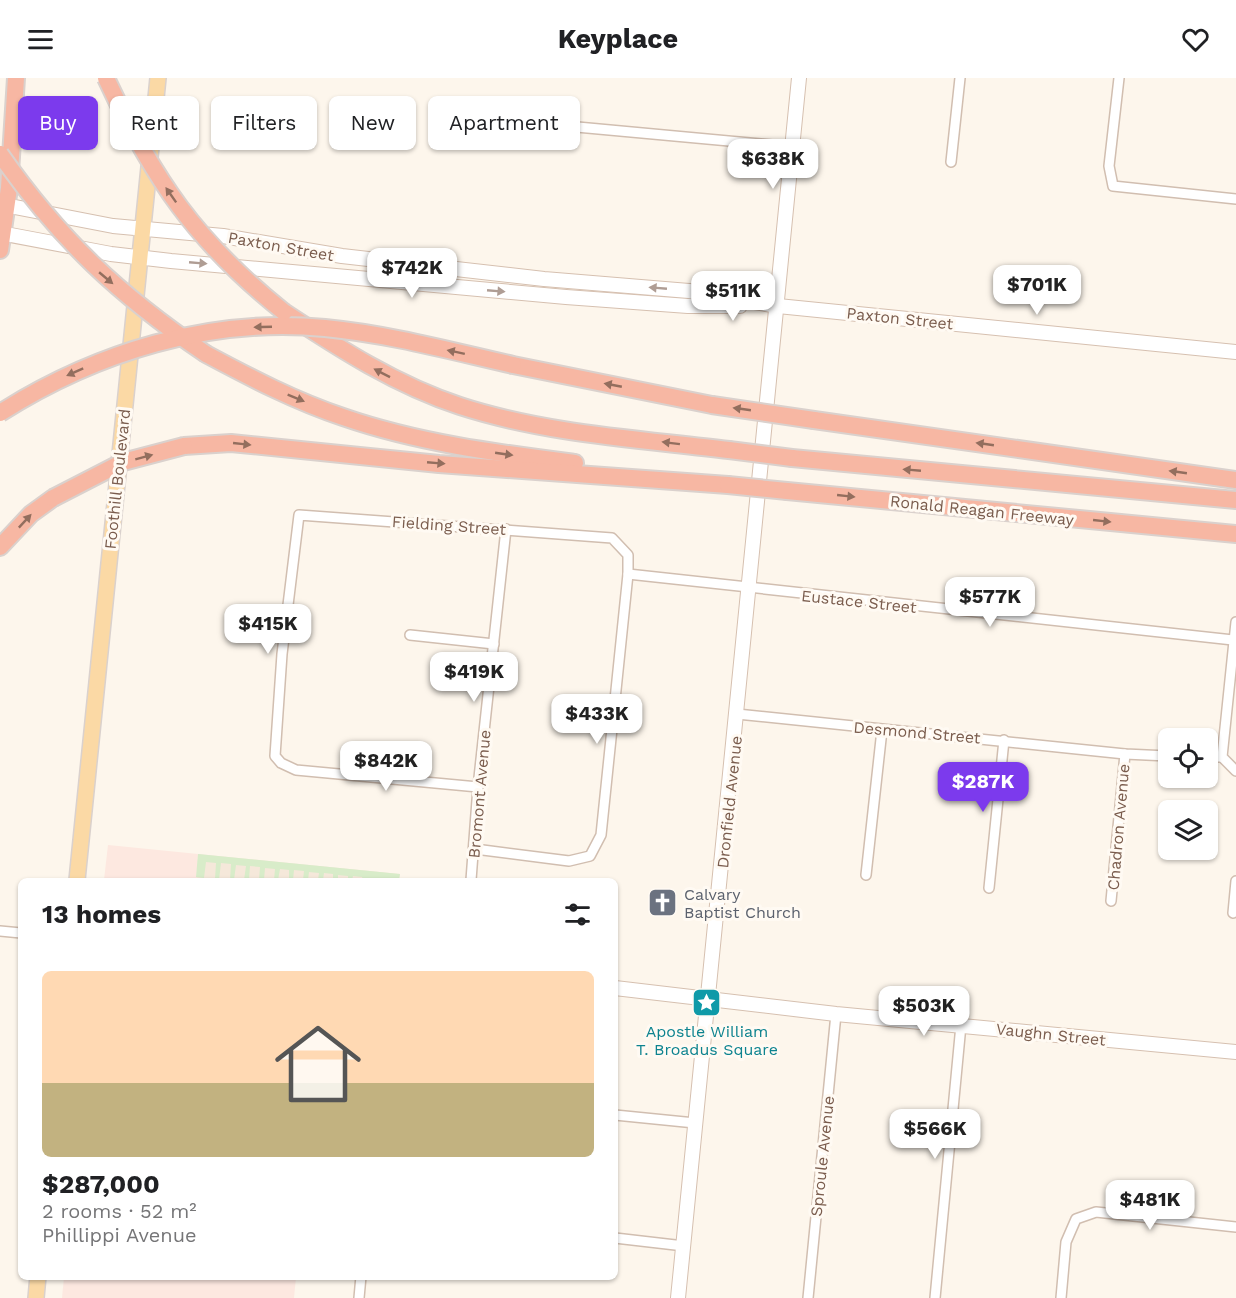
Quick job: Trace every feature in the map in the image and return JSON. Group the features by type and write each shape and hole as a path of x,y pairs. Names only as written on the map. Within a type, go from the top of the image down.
{"highway":[{"path":"1,239 16,78"},
{"path":"106,78 144,156 191,223 249,284 284,312 354,358 396,380 460,406 560,428 792,458 1236,500"},
{"path":"0,154 60,233 94,268 166,327 206,354 268,387 343,417 413,438 484,451 728,485"},
{"path":"0,413 40,388 99,361 151,344 234,328 324,328 375,335 712,405 1236,480"},
{"path":"0,547 31,514 53,498 123,462 184,447 231,443 439,464 728,485"},
{"name":"Ronald Reagan Freeway","path":"728,485 1236,534"}],"main road":[{"name":"Foothill Boulevard","path":"78,878 158,78"},
{"path":"36,1298 38,1280"}],"street":[{"name":"Dronfield Avenue","path":"678,1298 799,78"},
{"path":"951,162 960,78"},
{"path":"1119,78 1109,166 1113,186 1236,198"},
{"path":"580,127 793,147"},
{"name":"Paxton Street","path":"3,205 113,226 223,236 342,256 544,279 689,291 778,306 1236,352"},
{"name":"Paxton Street","path":"1,239 140,257 566,297 688,306 778,306"},
{"name":"Fielding Street","path":"478,787 296,770 281,763 275,756 282,654 299,515 612,538 621,544 628,555 628,574"},
{"name":"Bromont Avenue","path":"471,878 478,787 506,529"},
{"path":"475,849 569,861 590,856 601,835 628,574"},
{"name":"Eustace Street","path":"628,574 1233,640"},
{"path":"1222,757 1233,699 1233,640 1236,622"},
{"path":"410,635 494,644"},
{"name":"Desmond Street","path":"737,714 1158,756"},
{"path":"866,875 882,730"},
{"path":"989,888 1004,740"},
{"name":"Chadron Avenue","path":"1111,901 1125,754"},
{"path":"1218,757 1222,757 1236,771"},
{"path":"1233,913 1236,881"},
{"path":"0,931 18,933"},
{"name":"Vaughn Street","path":"618,988 836,1014 1236,1052"},
{"name":"Sproule Avenue","path":"808,1298 836,1014"},
{"path":"935,1298 961,1025"},
{"path":"618,1115 695,1122"},
{"path":"1061,1298 1066,1242 1076,1219 1096,1212 1236,1227"},
{"path":"618,1238 684,1246"},
{"path":"359,1298 361,1280"}],"shaded area":[{"path":"108,845 198,854 196,878 104,878"},
{"path":"198,854 400,874 399,878 196,878"},
{"path":"64,1280 296,1280 294,1298 62,1298"}],"green space":[{"path":"198,854 400,874 399,878 353,876 348,878 348,876 338,875 338,878 333,878 333,874 324,873 323,878 318,878 319,873 309,872 308,878 303,878 304,871 294,870 293,878 289,878 289,870 280,869 278,878 274,878 275,869 265,868 264,878 259,878 260,867 250,866 249,878 244,878 246,866 236,865 234,878 230,878 231,864 221,863 219,878 215,878 216,863 206,862 204,878 196,877"}],"place":[{"name":"Calvary Baptist Church","path":"663,903"},
{"name":"Apostle William T. Broadus Square","path":"707,1003"}]}
